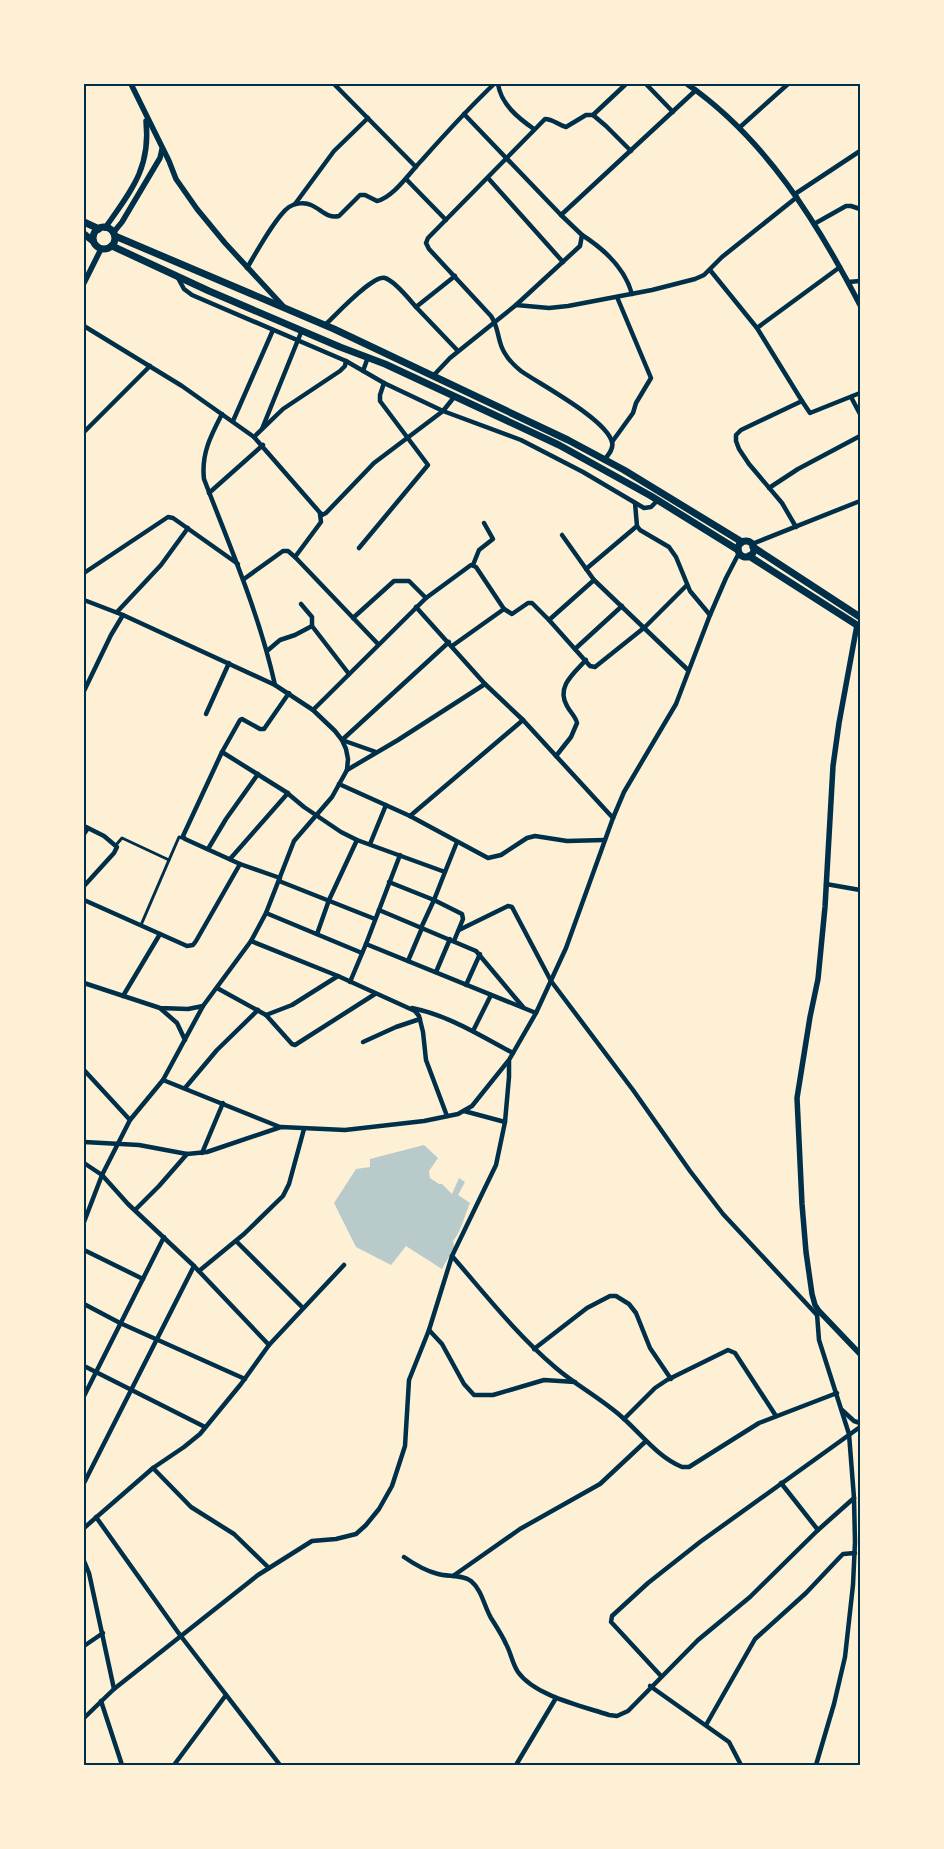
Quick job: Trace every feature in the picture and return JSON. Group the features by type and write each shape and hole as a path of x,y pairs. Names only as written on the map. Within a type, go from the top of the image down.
{"main road":[{"path":"84,222 102,228 248,294 325,325 605,459 742,542 749,542 752,546 860,617"},
{"path":"93,241 94,234 102,228"},
{"path":"84,234 101,249 107,249 112,246"},
{"path":"112,246 114,234"},
{"path":"112,246 177,277 340,347 368,357 455,396 590,461 658,500 739,552 742,556 749,556 858,626"},
{"path":"739,552 738,547 742,542"},
{"path":"749,556 753,551 752,546"}],"street":[{"path":"131,84 176,179 197,209 247,268 286,308"},
{"path":"334,84 416,167"},
{"path":"247,268 284,212 290,206 295,204 311,204 328,216 337,216 360,195 365,195 373,201 381,201 406,178 494,84"},
{"path":"498,84 500,94 509,108 534,130"},
{"path":"593,115 626,84"},
{"path":"646,84 673,112"},
{"path":"688,84 708,98 738,128 796,196 840,266 860,305"},
{"path":"738,128 788,84"},
{"path":"561,215 696,90"},
{"path":"464,114 561,215 582,235 600,247 621,270 632,294"},
{"path":"605,459 612,448 612,442 603,429 588,414 521,371 511,362 500,343 495,322 426,243 428,238 545,119 550,119 560,126 566,127 586,115 593,115 631,151"},
{"path":"102,228 121,205 139,175 144,162 147,144 146,116"},
{"path":"295,204 334,152 368,118"},
{"path":"114,234 160,158 162,149"},
{"path":"516,305 560,307 632,294 695,279 710,270 722,257 796,196 860,151"},
{"path":"406,178 446,220"},
{"path":"488,178 563,262"},
{"path":"814,224 846,206 860,209"},
{"path":"433,376 458,351 516,305 580,246 582,235"},
{"path":"84,283 101,249"},
{"path":"757,328 840,266"},
{"path":"710,270 757,328 810,413 860,393"},
{"path":"416,307 455,276"},
{"path":"177,277 184,289 192,295 346,361 384,384 444,411 500,431 546,452 635,503 648,508 658,500"},
{"path":"325,325 357,295 379,278 384,278 392,282 458,351"},
{"path":"848,282 860,281"},
{"path":"612,442 631,417 640,394 651,378 617,297"},
{"path":"84,326 233,420 263,445 320,514 321,522 295,557"},
{"path":"233,420 273,330"},
{"path":"261,430 302,330"},
{"path":"363,371 368,357"},
{"path":"254,437 283,409 340,371 345,366 346,361"},
{"path":"84,432 150,366"},
{"path":"359,548 428,467 428,463 380,402 380,395 384,384"},
{"path":"320,514 326,513 374,463 444,411 455,396"},
{"path":"851,397 860,414"},
{"path":"796,527 782,503 749,464 739,449 736,434 802,401"},
{"path":"222,414 204,453 202,466 204,478 244,579 267,651 275,685"},
{"path":"769,488 798,469 860,436"},
{"path":"209,493 263,445"},
{"path":"752,546 860,501"},
{"path":"635,503 637,526 643,533 669,548 676,556 682,567 687,585 710,614"},
{"path":"84,573 170,517 238,564"},
{"path":"313,710 416,607 473,565 479,550 493,539 484,523"},
{"path":"586,568 637,526"},
{"path":"117,612 161,565 188,528"},
{"path":"562,535 594,580 688,670"},
{"path":"244,579 283,551 288,551 378,644"},
{"path":"163,1080 281,1127 304,1129 345,1130 424,1121 464,1111 472,1106 509,1060 536,1013 566,948 613,818 631,780 676,704 710,614 739,552"},
{"path":"473,565 504,609 512,614 528,603 532,603 590,666 595,667 645,627 687,585"},
{"path":"549,620 594,580"},
{"path":"353,618 394,581 409,581 426,598"},
{"path":"84,600 117,612 229,663 289,693 326,721 342,740 348,759 347,770 332,797 294,841 266,912 251,941 204,1006 163,1080 130,1120 102,1175 84,1222"},
{"path":"300,604 312,617 312,626 349,674"},
{"path":"575,649 622,606"},
{"path":"416,607 485,684 524,720 613,818"},
{"path":"342,740 451,644 504,609"},
{"path":"84,691 123,615"},
{"path":"267,651 280,640 312,626"},
{"path":"816,1765 834,1704 845,1657 853,1585 854,1498 849,1434 819,1340 816,1305 812,1294 804,1234 797,1108 806,1040 818,979 839,723 858,626"},
{"path":"556,756 571,737 577,723 563,698 562,691 570,678 586,660"},
{"path":"206,714 229,663"},
{"path":"347,770 485,684"},
{"path":"185,839 183,836 222,752 241,719 260,729 264,729 289,693"},
{"path":"410,816 524,720"},
{"path":"342,740 376,752"},
{"path":"222,752 288,793 316,815 357,840 445,872"},
{"path":"208,849 226,819 258,774"},
{"path":"339,784 410,816 488,858 501,855 527,838 535,836 567,841 605,840"},
{"path":"230,859 288,793"},
{"path":"370,844 386,805"},
{"path":"84,834 86,827 116,845"},
{"path":"141,926 179,836 240,864 375,919"},
{"path":"84,886 114,853 117,848 116,845 122,838 169,860"},
{"path":"317,934 329,900 357,840"},
{"path":"408,961 457,842"},
{"path":"350,982 400,855"},
{"path":"84,900 187,946 193,945 240,864"},
{"path":"390,882 462,914 463,919 436,972"},
{"path":"826,884 860,890"},
{"path":"458,930 511,906 551,981 633,1090 714,1203 817,1315"},
{"path":"379,910 452,940 480,954 523,1008"},
{"path":"266,912 362,953"},
{"path":"123,996 160,934"},
{"path":"251,941 338,976 375,994 411,1008 440,1016 473,1031 513,1053"},
{"path":"366,944 536,1013"},
{"path":"466,985 480,954"},
{"path":"266,1015 292,1005 338,976"},
{"path":"84,983 160,1008 188,1009 204,1006"},
{"path":"217,988 266,1015 295,1045 375,994"},
{"path":"473,1031 490,995"},
{"path":"160,1008 176,1022 185,1040"},
{"path":"411,1008 416,1011 420,1019 426,1060 448,1116"},
{"path":"185,1088 217,1050 258,1010"},
{"path":"362,1042 420,1019"},
{"path":"84,1718 114,1688 180,1635 269,1568 312,1541 336,1539 356,1534 379,1509 392,1486 405,1446 409,1380 429,1330 452,1256 496,1164 505,1122 509,1060"},
{"path":"84,1070 130,1120"},
{"path":"202,1153 222,1103"},
{"path":"464,1111 505,1122"},
{"path":"84,1142 139,1145 187,1154 202,1153 281,1127"},
{"path":"199,1271 236,1241 283,1196 289,1184 304,1129"},
{"path":"135,1210 160,1186 187,1154"},
{"path":"84,1163 102,1175 135,1210 199,1271 269,1345"},
{"path":"84,1396 164,1237"},
{"path":"236,1241 303,1308"},
{"path":"84,1250 143,1279"},
{"path":"452,1256 488,1300 534,1348 557,1369 624,1419 646,1441 677,1465 689,1467 759,1423 837,1393"},
{"path":"84,1526 153,1468 184,1447 205,1427 245,1379 269,1345 344,1265"},
{"path":"84,1483 194,1266"},
{"path":"534,1348 587,1308 610,1296 616,1296 629,1304 636,1313 650,1348 671,1379"},
{"path":"84,1304 120,1323 245,1379"},
{"path":"816,1305 836,1330 860,1354"},
{"path":"429,1330 442,1344 464,1384 474,1395 493,1395 544,1380 576,1382"},
{"path":"624,1419 645,1396 671,1379 724,1350 731,1350 735,1353 776,1416"},
{"path":"84,1366 205,1427"},
{"path":"661,1676 611,1622 612,1616 648,1583 700,1542 860,1425 841,1409"},
{"path":"453,1577 520,1529 600,1484 646,1441"},
{"path":"153,1468 191,1508 234,1534 269,1568"},
{"path":"781,1482 818,1530"},
{"path":"404,1557 417,1566 437,1574 464,1577 479,1590 489,1615 507,1645 513,1664 530,1684 556,1698 617,1716 628,1711 650,1686 698,1640 750,1597 818,1530 854,1498"},
{"path":"96,1517 180,1635 280,1765"},
{"path":"706,1725 755,1639 806,1592 840,1557 854,1553"},
{"path":"84,1561 89,1573 114,1688"},
{"path":"84,1646 103,1633"},
{"path":"650,1686 729,1742 741,1765"},
{"path":"174,1765 226,1695"},
{"path":"516,1765 556,1698"},
{"path":"101,1701 122,1765"}],"shaded area":[{"path":"424,1145 438,1158 429,1171 430,1178 442,1184 452,1194 459,1178 465,1182 458,1195 470,1203 461,1228 453,1241 454,1247 442,1269 406,1246 391,1265 356,1247 334,1203 356,1169 370,1167 370,1159"}]}
